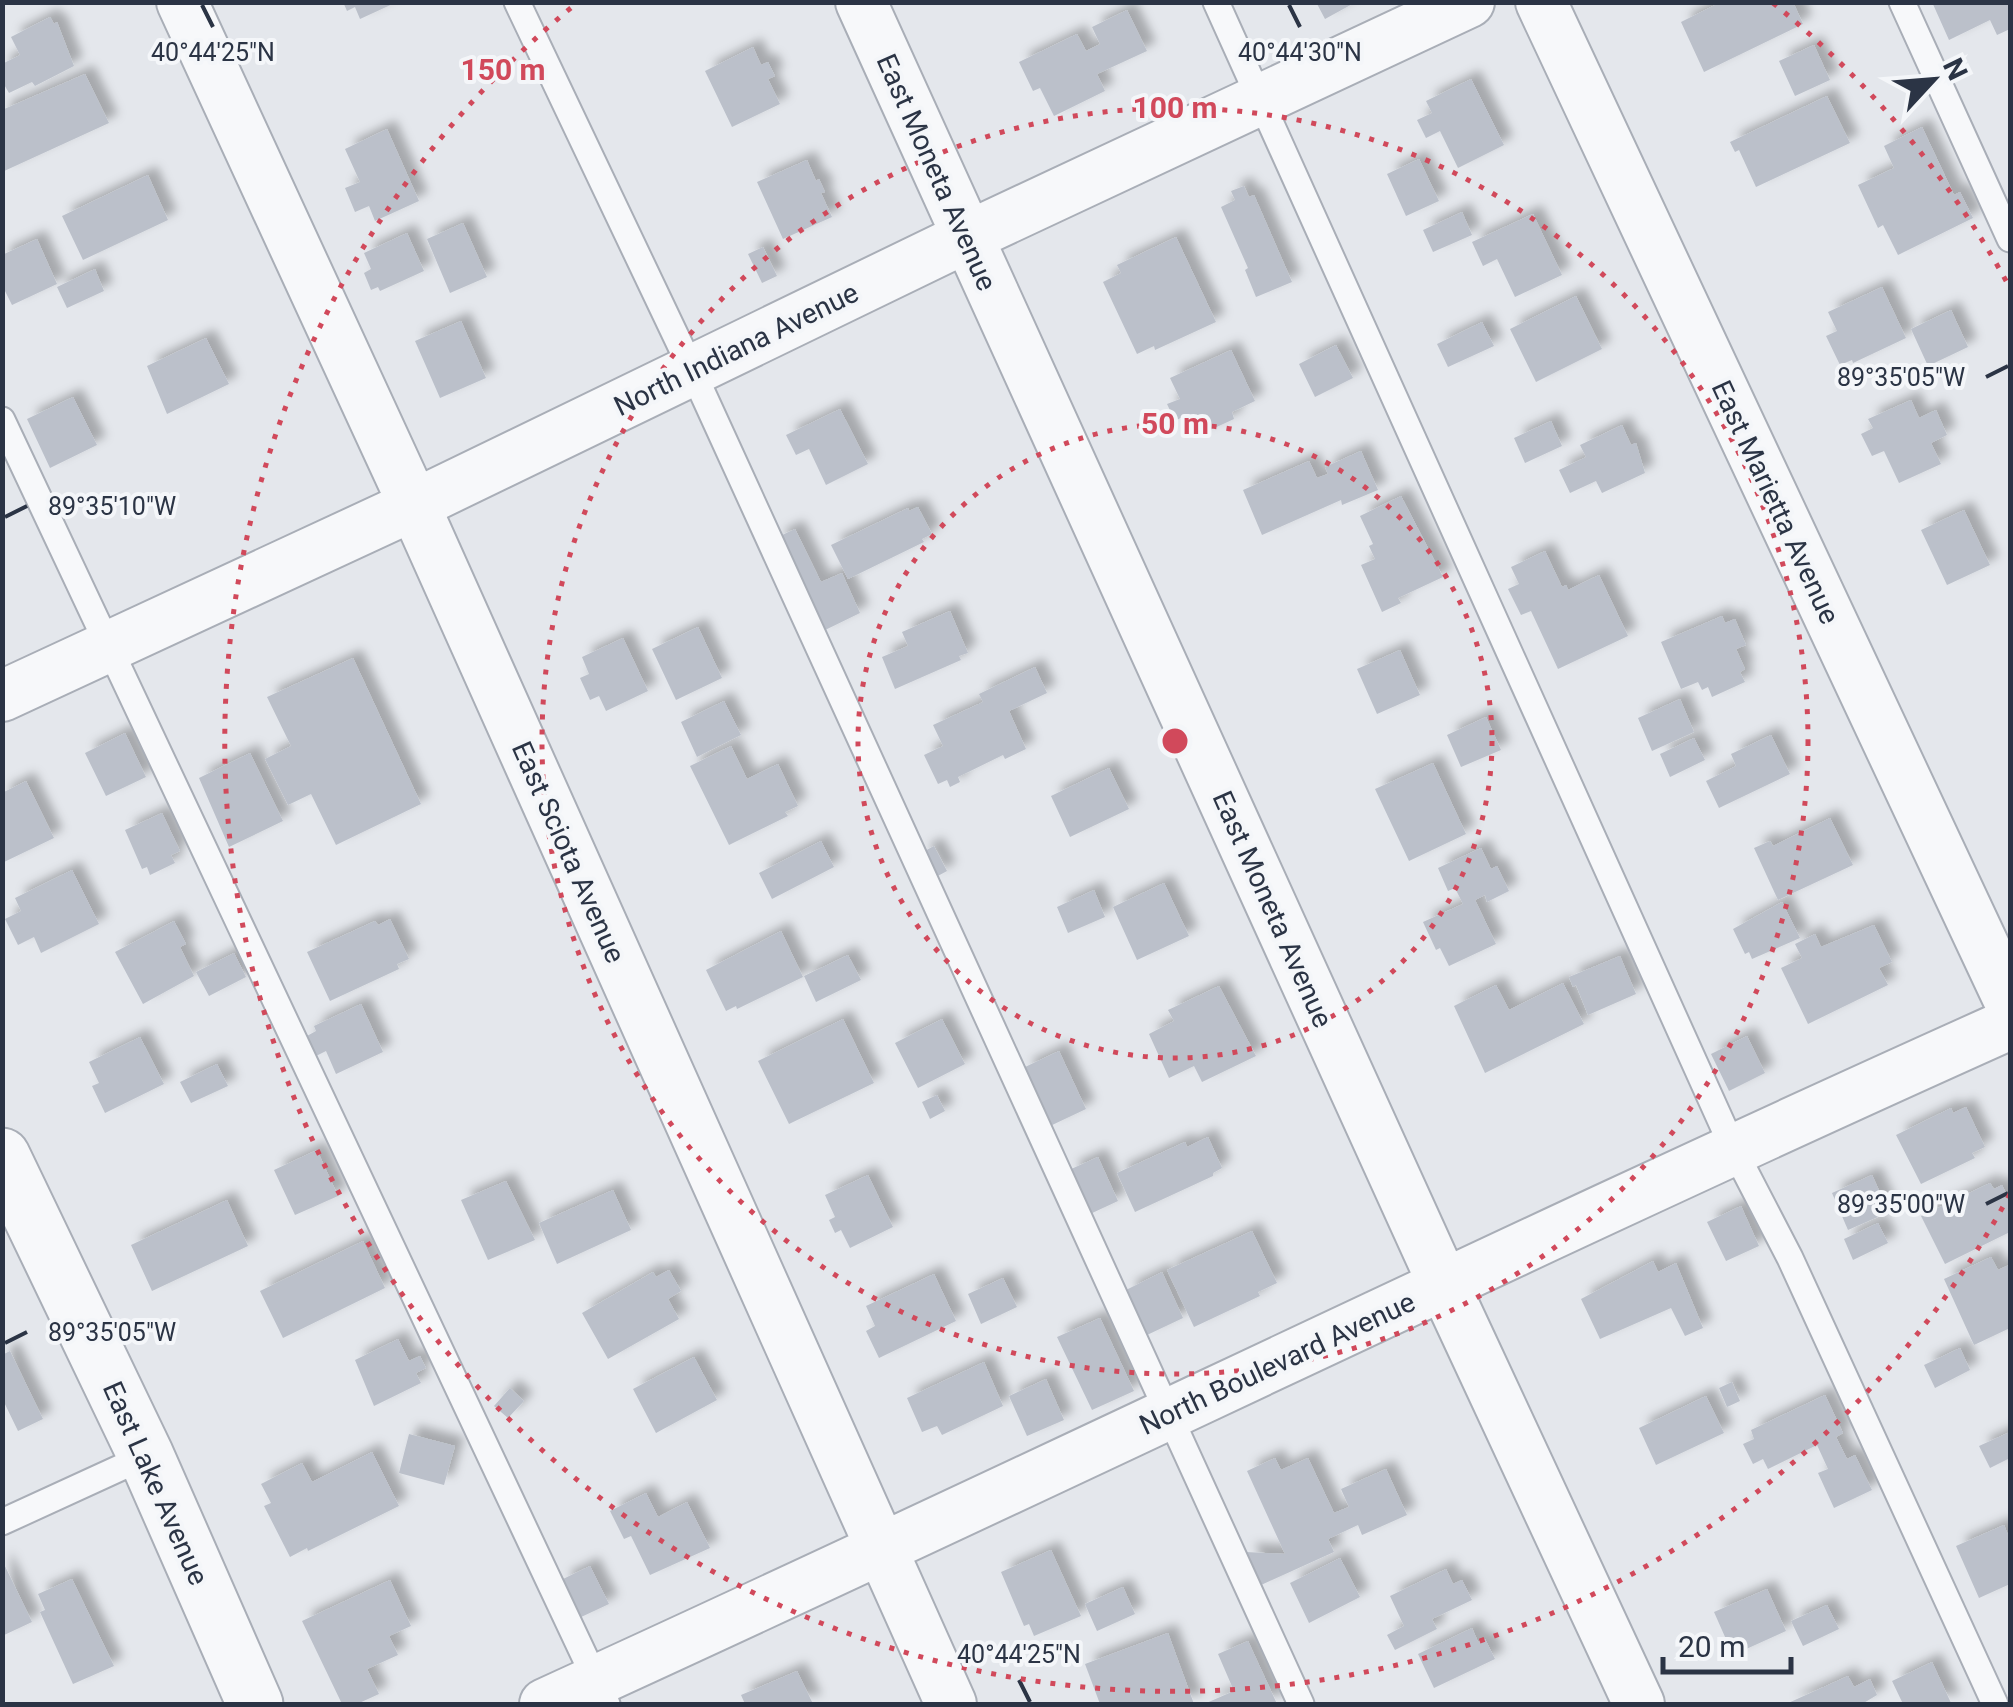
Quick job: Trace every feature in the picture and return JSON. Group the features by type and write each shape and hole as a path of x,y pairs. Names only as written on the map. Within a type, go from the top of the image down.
{"street":[{"name":"East Sciota Avenue","path":"182,2 414,505 951,1704"},
{"name":"East Moneta Avenue","path":"860,2 1444,1284 1640,1704"},
{"name":"North Indiana Avenue","path":"2,696 414,505 966,237 1469,2"},
{"name":"East Marietta Avenue","path":"1541,2 2010,1002"},
{"name":"North Boulevard Avenue","path":"545,1704 601,1693 881,1551 1168,1414 1733,1148 2010,1024"},
{"name":"East Lake Avenue","path":"5,1169 146,1456 255,1704"}],"lane":[{"path":"517,2 692,370 1301,1704"},
{"path":"1216,2 1733,1148 1790,1258 1996,1704"},
{"path":"1902,2 2010,238"},
{"path":"2,420 601,1693"},
{"path":"2,1522 146,1456"}],"building":[{"path":"343,2 397,2 360,19 355,7 347,11"},
{"path":"1316,2 1356,2 1325,19"},
{"path":"1721,2 1793,2 1803,24 1704,72 1681,22"},
{"path":"1932,2 2010,2 2010,29 1997,35 1990,20 1949,40"},
{"path":"1127,10 1147,51 1097,74 1105,91 1054,116 1040,88 1033,91 1019,62 1077,34 1086,51 1100,44 1092,27"},
{"path":"50,17 54,24 57,22 74,66 35,86 32,82 9,93 2,81 2,64 20,55 11,37"},
{"path":"1814,45 1830,80 1795,96 1779,61"},
{"path":"753,47 761,65 768,62 775,76 768,79 780,104 732,127 705,71"},
{"path":"85,74 109,123 2,172 2,110"},
{"path":"1471,79 1504,145 1458,168 1440,131 1426,138 1417,120 1432,113 1426,101"},
{"path":"1827,96 1850,143 1756,187 1739,150 1735,152 1730,142"},
{"path":"1922,127 1954,195 1960,192 1973,218 1898,255 1883,225 1878,228 1858,185 1894,168 1884,146"},
{"path":"387,129 419,201 375,221 369,206 355,212 345,188 360,182 345,149"},
{"path":"1419,159 1439,201 1406,216 1387,174"},
{"path":"807,160 825,192 821,193 832,217 783,239 757,182"},
{"path":"148,175 168,220 83,260 62,216"},
{"path":"1244,186 1249,197 1254,195 1292,282 1256,297 1245,270 1248,268 1221,207 1235,200 1231,191"},
{"path":"1462,212 1472,235 1433,252 1423,230"},
{"path":"1533,214 1562,275 1515,297 1497,259 1483,266 1472,242"},
{"path":"463,223 487,277 450,293 427,239"},
{"path":"407,233 424,271 380,291 378,287 371,290 364,273 371,269 364,253"},
{"path":"1176,237 1216,322 1155,350 1154,346 1137,354 1103,282 1121,273 1117,265"},
{"path":"37,239 57,284 12,305 2,285 2,255"},
{"path":"763,247 777,276 762,283 748,254"},
{"path":"95,269 104,291 67,308 57,287"},
{"path":"1882,287 1906,338 1853,363 1852,360 1840,365 1826,336 1837,331 1828,312"},
{"path":"1576,296 1602,349 1536,382 1510,329"},
{"path":"1951,310 1968,347 1928,366 1911,329"},
{"path":"461,321 486,378 440,398 415,341"},
{"path":"1482,322 1494,346 1448,367 1437,344"},
{"path":"206,338 229,384 167,414 147,366"},
{"path":"1336,345 1353,378 1315,397 1299,364"},
{"path":"1231,350 1255,401 1232,412 1234,419 1197,436 1186,415 1175,421 1167,404 1180,399 1170,378"},
{"path":"73,397 97,445 50,468 27,419"},
{"path":"1911,400 1919,418 1936,410 1947,435 1931,443 1941,464 1899,483 1884,451 1872,456 1861,434 1873,428 1868,419"},
{"path":"840,409 868,464 826,485 809,449 796,455 786,435"},
{"path":"1551,421 1562,446 1525,463 1514,438"},
{"path":"1622,425 1631,445 1636,443 1645,473 1602,493 1596,481 1570,493 1559,470 1586,457 1580,445"},
{"path":"1361,451 1378,490 1342,505 1341,500 1262,535 1243,490 1309,461 1317,478 1328,474 1325,467"},
{"path":"1401,496 1443,577 1398,598 1401,603 1382,612 1361,565 1375,559 1369,546 1373,544 1360,516"},
{"path":"918,507 932,534 922,539 924,542 848,579 831,545 908,508 909,511"},
{"path":"1964,510 1990,565 1947,585 1921,530"},
{"path":"795,529 821,582 842,573 860,613 821,632 776,538"},
{"path":"1545,551 1562,587 1566,585 1568,590 1599,575 1628,636 1558,669 1531,611 1521,615 1508,589 1519,584 1511,567"},
{"path":"950,611 968,653 959,656 961,660 895,689 882,657 908,646 902,632"},
{"path":"1722,616 1725,623 1735,619 1746,645 1736,649 1745,669 1740,672 1745,682 1712,697 1708,687 1702,690 1698,682 1681,689 1661,642"},
{"path":"698,627 722,678 676,700 652,649"},
{"path":"623,638 648,691 606,711 599,696 590,700 580,678 589,674 582,657"},
{"path":"1400,650 1420,695 1377,714 1357,669"},
{"path":"353,658 421,804 336,845 311,794 288,805 265,759 291,746 267,697"},
{"path":"1035,667 1047,693 1009,711 1026,749 1005,759 1003,755 958,777 960,782 950,787 947,780 938,784 924,755 943,746 933,725 983,702 979,694"},
{"path":"1680,699 1694,732 1652,751 1638,718"},
{"path":"724,701 741,735 697,757 681,722"},
{"path":"1486,717 1501,750 1461,767 1447,735"},
{"path":"125,733 146,777 106,796 85,753"},
{"path":"1771,735 1790,774 1719,808 1706,781 1736,766 1731,754"},
{"path":"1694,738 1705,760 1670,777 1660,754"},
{"path":"731,746 747,779 778,764 798,806 785,812 788,816 729,845 690,766"},
{"path":"250,753 283,821 229,847 199,778"},
{"path":"1433,763 1466,834 1409,861 1375,789"},
{"path":"1109,768 1129,809 1070,837 1051,796"},
{"path":"26,781 54,838 2,863 2,793"},
{"path":"162,813 180,851 171,855 175,863 150,875 147,867 142,869 125,830"},
{"path":"1830,818 1853,865 1778,900 1754,848 1770,841 1773,846"},
{"path":"821,841 834,867 772,899 759,873"},
{"path":"934,846 947,871 934,878 921,853"},
{"path":"1481,848 1491,869 1497,866 1509,891 1487,902 1485,895 1475,900 1496,944 1449,966 1440,948 1436,950 1423,922 1463,904 1455,888 1448,891 1438,868"},
{"path":"72,870 99,924 41,953 34,937 18,945 5,919 21,911 15,898"},
{"path":"1164,883 1189,936 1137,960 1113,907"},
{"path":"1094,890 1105,917 1068,933 1057,907"},
{"path":"1782,902 1800,938 1752,959 1749,952 1745,954 1733,929"},
{"path":"390,919 409,959 397,964 399,969 330,1001 307,952 375,921 378,925"},
{"path":"174,921 186,944 180,947 194,976 143,1004 115,952"},
{"path":"1874,925 1892,962 1879,968 1888,985 1808,1024 1781,968 1802,958 1795,944 1815,934 1821,947"},
{"path":"781,931 803,977 726,1011 706,970"},
{"path":"234,953 246,977 209,996 196,972"},
{"path":"848,955 861,980 816,1002 804,976"},
{"path":"1620,956 1636,994 1588,1015 1569,977"},
{"path":"1563,983 1584,1024 1485,1073 1454,1006 1496,985 1509,1010"},
{"path":"1219,986 1256,1056 1202,1082 1194,1066 1169,1078 1149,1034 1174,1021 1168,1010"},
{"path":"361,1004 383,1052 336,1074 326,1051 316,1056 307,1036 316,1031 314,1026"},
{"path":"843,1019 874,1083 789,1124 758,1061"},
{"path":"942,1019 965,1064 918,1088 895,1043"},
{"path":"1747,1036 1765,1073 1729,1091 1711,1054"},
{"path":"140,1037 164,1084 105,1113 92,1086 99,1083 89,1062"},
{"path":"1059,1051 1086,1109 1050,1126 1023,1068"},
{"path":"217,1064 228,1086 191,1103 180,1082"},
{"path":"937,1095 945,1111 930,1119 922,1102"},
{"path":"1966,1107 1985,1147 1972,1153 1975,1158 1921,1184 1896,1135 1951,1108 1953,1113"},
{"path":"1208,1137 1222,1168 1213,1176 1135,1212 1117,1173 1185,1142 1187,1147"},
{"path":"317,1150 338,1196 295,1215 274,1170"},
{"path":"1098,1157 1118,1201 1090,1214 1069,1170"},
{"path":"868,1175 893,1227 850,1248 841,1230 835,1233 829,1220 835,1217 825,1195"},
{"path":"1872,1175 1889,1212 1848,1230 1832,1193"},
{"path":"506,1181 535,1240 488,1260 461,1200"},
{"path":"1990,1183 1994,1189 2002,1185 2010,1202 2010,1232 1945,1264 1921,1216"},
{"path":"613,1190 631,1230 557,1264 539,1223"},
{"path":"227,1200 248,1246 152,1291 131,1245"},
{"path":"1741,1206 1759,1246 1726,1261 1707,1222"},
{"path":"1878,1223 1888,1243 1853,1260 1844,1239"},
{"path":"1252,1231 1277,1283 1258,1292 1260,1296 1194,1327 1167,1270"},
{"path":"363,1241 385,1288 283,1338 260,1291"},
{"path":"1991,1257 1998,1270 2009,1265 2010,1328 1974,1345 1944,1279"},
{"path":"1653,1261 1658,1272 1676,1263 1703,1328 1685,1336 1671,1308 1600,1339 1581,1299"},
{"path":"669,1270 681,1291 668,1299 679,1319 608,1359 582,1313 653,1272 656,1277"},
{"path":"1162,1272 1183,1318 1147,1335 1126,1290"},
{"path":"934,1274 956,1321 879,1358 866,1331 875,1326 866,1306"},
{"path":"1003,1278 1017,1307 981,1324 968,1294"},
{"path":"1100,1318 1134,1391 1092,1410 1057,1337"},
{"path":"398,1339 409,1361 420,1356 426,1368 416,1373 421,1383 374,1406 355,1360"},
{"path":"1960,1348 1970,1370 1935,1388 1924,1365"},
{"path":"10,1351 43,1419 18,1431 2,1398 2,1355"},
{"path":"694,1357 717,1400 656,1433 633,1389"},
{"path":"984,1362 1003,1406 942,1435 937,1426 922,1432 907,1398"},
{"path":"1046,1379 1064,1420 1027,1436 1009,1396"},
{"path":"1732,1382 1740,1401 1727,1407 1719,1388"},
{"path":"510,1388 524,1401 508,1418 494,1406"},
{"path":"1825,1395 1843,1433 1836,1437 1847,1459 1855,1455 1872,1490 1834,1508 1818,1473 1828,1469 1817,1445 1768,1469 1763,1459 1753,1464 1743,1444 1754,1439 1751,1430"},
{"path":"1706,1396 1724,1433 1656,1465 1639,1428"},
{"path":"2010,1432 2010,1458 1990,1468 1979,1446"},
{"path":"409,1434 455,1446 444,1485 399,1473"},
{"path":"372,1452 399,1506 290,1557 264,1506 271,1503 261,1484 302,1463 312,1482"},
{"path":"1275,1458 1281,1470 1308,1458 1334,1513 1349,1507 1341,1489 1386,1469 1407,1515 1362,1535 1358,1525 1328,1539 1334,1552 1261,1585 1246,1552 1285,1554 1247,1471"},
{"path":"646,1493 658,1517 687,1502 710,1548 650,1575 631,1536 624,1539 610,1511"},
{"path":"2004,1525 2010,1540 2010,1584 1979,1598 1956,1546"},
{"path":"1051,1550 1081,1616 1034,1636 1029,1624 1024,1626 1001,1572"},
{"path":"1340,1558 1360,1597 1309,1623 1290,1583"},
{"path":"2,1560 32,1622 2,1636"},
{"path":"590,1566 609,1604 579,1618 561,1580"},
{"path":"1446,1569 1453,1584 1462,1580 1472,1600 1432,1619 1437,1629 1395,1650 1387,1635 1404,1626 1390,1596"},
{"path":"72,1579 114,1666 73,1684 40,1612 45,1610 38,1594"},
{"path":"390,1580 411,1626 389,1636 398,1655 367,1669 379,1694 357,1704 342,1704 302,1621"},
{"path":"1123,1587 1135,1614 1097,1631 1085,1604"},
{"path":"1767,1589 1786,1631 1733,1655 1714,1612"},
{"path":"1827,1605 1839,1629 1803,1646 1791,1621"},
{"path":"1472,1628 1478,1642 1485,1639 1495,1659 1434,1688 1418,1654"},
{"path":"1168,1633 1194,1704 1100,1704 1085,1664"},
{"path":"1248,1641 1277,1704 1204,1704 1234,1691 1218,1654"},
{"path":"1932,1662 1951,1703 1903,1704 1892,1681"},
{"path":"797,1671 813,1704 745,1704 741,1695"},
{"path":"1848,1676 1854,1687 1870,1679 1877,1695 1862,1704 1786,1704"}]}
